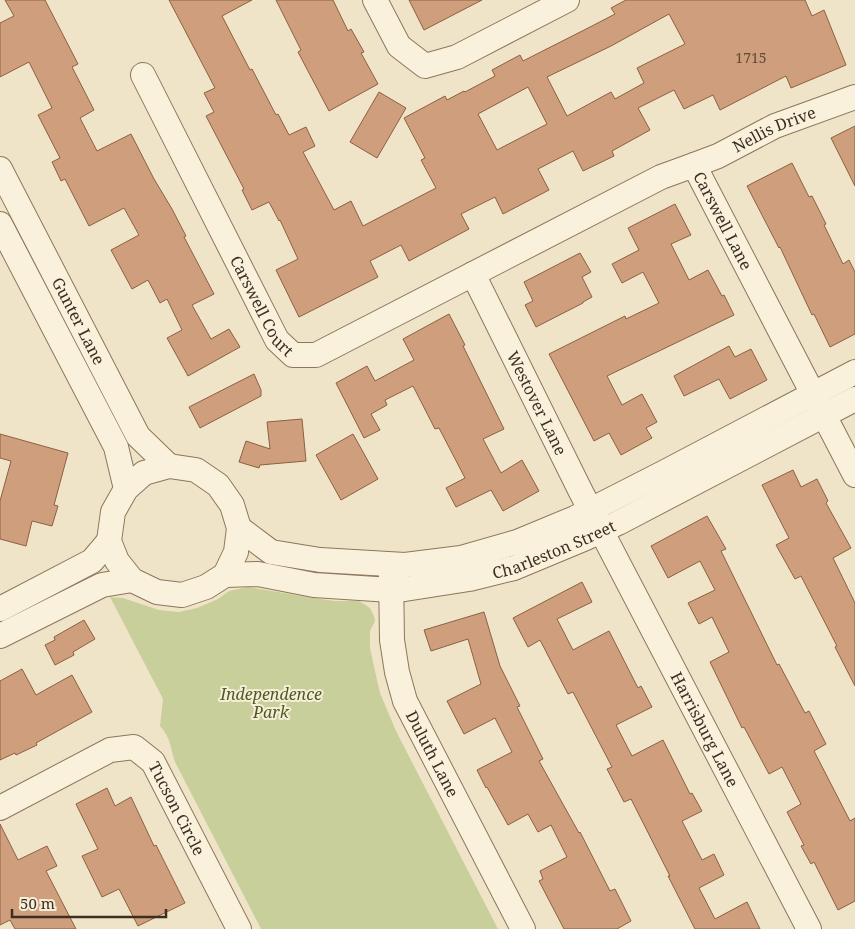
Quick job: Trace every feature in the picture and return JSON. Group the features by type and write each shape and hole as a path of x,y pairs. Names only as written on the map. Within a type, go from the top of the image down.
{"street":[{"path":"375,0 399,46 425,66 457,57 567,0"},
{"name":"Carswell Court","path":"143,75 277,340 293,356 316,355 473,274"},
{"name":"Nellis Drive","path":"694,165 718,156 775,126 855,97"},
{"name":"Carswell Lane","path":"473,274 661,177 694,165 855,475"},
{"name":"Gunter Lane","path":"0,169 138,436 169,466"},
{"name":"Gunter Lane","path":"0,224 116,447 126,489"},
{"name":"Westover Lane","path":"473,274 601,531"},
{"name":"Charleston Street","path":"239,528 271,552 320,560 405,565 461,558 517,542 575,518 855,372"},
{"name":"Charleston Street","path":"225,575 258,574 314,585 391,590 469,579 514,568 601,531 855,398"},
{"path":"169,466 196,470 218,484 232,505 239,528 236,552 225,575 206,587 182,595 157,592 132,580 117,561 110,541 113,512 126,489 144,473 169,466"},
{"name":"Harrisburg Lane","path":"601,531 809,929"},
{"path":"0,609 92,561 110,541"},
{"name":"Duluth Lane","path":"391,565 392,640 397,672 405,701 523,929"},
{"path":"0,636 102,584 132,580"},
{"name":"Tucson Circle","path":"0,808 110,750 134,747 152,762 239,929"}],"green space":[{"name":"Independence Park","path":"248,587 335,601 359,601 370,608 375,621 370,631 370,648 380,693 396,731 498,929 261,929 175,762 168,739 160,726 163,699 110,597 123,598 159,610 179,612 197,608 218,599 229,591"}],"building":[{"path":"5,0 45,0 78,64 72,67 94,110 80,118 97,151 131,134 172,209 186,236 184,237 214,294 192,305 211,339 229,329 240,347 188,376 167,338 182,330 167,299 160,303 148,280 132,289 111,250 139,235 124,208 89,226 65,179 61,181 52,162 60,158 38,115 52,108 29,62 0,77 0,23 14,16"},
{"path":"169,0 252,0 222,16 250,70 252,69 276,115 278,114 289,135 306,127 315,146 303,152 334,210 351,201 363,226 436,188 421,160 425,158 404,118 445,96 447,100 495,76 492,70 520,55 523,61 615,14 611,8 626,0 805,0 812,16 824,10 846,65 791,88 786,76 720,110 713,95 684,109 674,90 638,108 650,130 612,151 614,156 583,171 573,151 538,169 549,190 503,214 495,197 461,214 469,229 409,261 401,245 370,261 378,277 299,317 276,270 298,259 280,220 269,202 252,210 242,190 244,189 206,116 214,112 204,93 215,88","holes":["669,14 685,44 637,68 644,83 615,99 611,92 567,116 547,77 611,46","528,87 547,124 497,150 478,114"]},
{"path":"276,0 333,0 348,31 351,29 364,52 361,53 378,84 329,111 298,52 301,50"},
{"path":"409,0 482,0 424,30"},
{"path":"379,92 406,108 377,158 350,142"},
{"path":"855,126 855,186 831,138"},
{"path":"792,163 809,197 812,196 843,264 849,260 855,272 855,334 830,347 747,186"},
{"path":"675,204 691,235 671,244 689,280 708,270 734,315 607,376 622,405 642,394 657,422 646,428 652,438 621,455 609,433 594,441 549,354 625,316 626,319 659,303 643,272 622,283 612,264 639,250 628,228"},
{"path":"580,253 591,272 582,277 592,297 536,327 525,305 533,301 524,282"},
{"path":"449,314 504,429 483,439 501,473 522,460 539,491 503,511 491,490 456,507 446,488 465,478 439,428 435,429 413,386 385,400 387,405 371,414 380,430 364,438 336,383 367,366 375,381 414,360 403,339"},
{"path":"729,346 735,357 751,349 767,380 730,399 719,379 684,396 674,376"},
{"path":"254,374 261,390 261,396 200,428 189,407"},
{"path":"302,419 306,461 260,465 259,468 239,462 246,441 270,449 267,422"},
{"path":"0,434 68,453 54,505 58,506 52,526 32,521 26,546 0,539 0,501 11,461 0,458"},
{"path":"353,434 378,479 341,500 316,455"},
{"path":"793,470 801,487 817,479 828,501 826,503 851,548 833,558 855,603 855,686 801,576 795,579 776,545 789,538 762,485"},
{"path":"707,516 726,549 721,551 777,665 779,664 805,713 809,711 826,744 814,751 850,821 855,818 855,901 838,910 814,862 811,864 801,846 804,845 787,812 801,804 782,767 769,774 744,727 742,728 710,662 729,652 712,617 699,624 688,603 715,590 700,561 668,578 651,546"},
{"path":"582,582 592,602 557,619 573,650 609,631 638,688 641,686 652,707 616,725 632,756 663,740 690,794 692,793 702,811 682,821 702,860 714,854 724,875 699,888 715,919 747,902 760,929 695,929 631,799 624,802 607,769 612,767 573,692 568,694 540,640 528,647 513,618"},
{"path":"484,612 500,666 520,706 517,707 543,759 539,761 580,832 610,891 615,889 631,921 617,929 564,929 539,881 543,879 540,871 567,857 551,825 538,832 528,814 508,825 477,770 512,752 495,718 464,734 447,701 481,684 468,639 431,651 424,630"},
{"path":"84,620 95,639 73,652 74,655 55,665 45,645 55,640 54,637"},
{"path":"22,669 36,695 72,675 92,712 36,743 37,745 0,760 0,681"},
{"path":"107,788 115,806 131,797 154,846 156,845 185,903 138,926 119,889 102,897 82,856 98,849 76,804"},
{"path":"0,824 18,860 47,846 57,866 46,871 76,929 15,929 10,920 0,925"}]}
